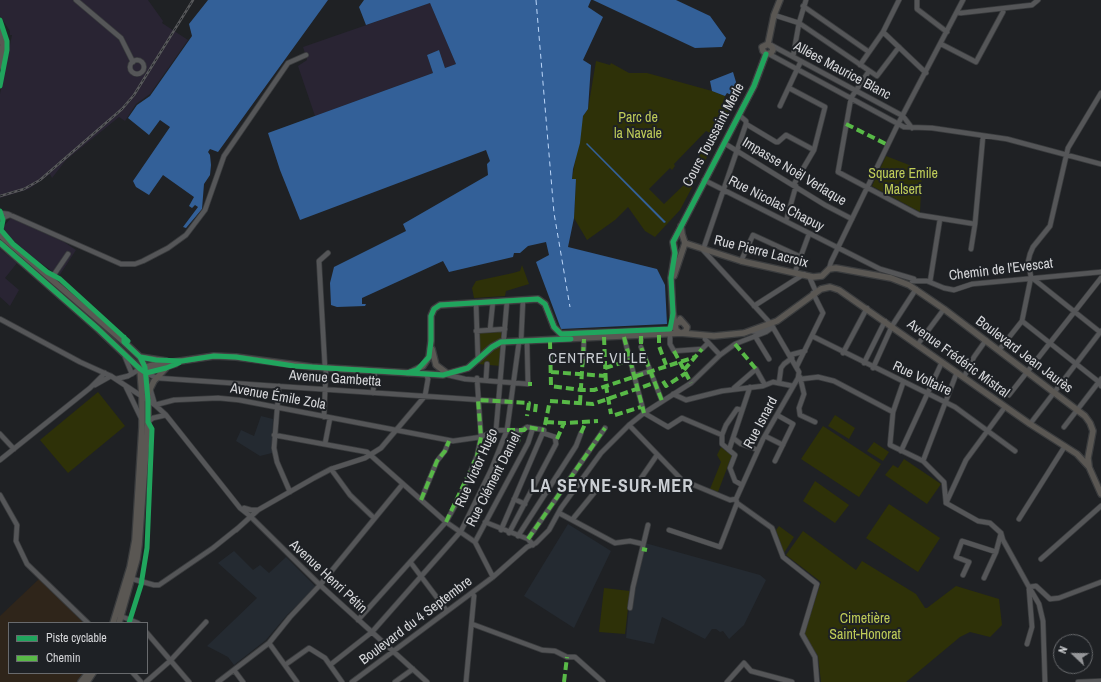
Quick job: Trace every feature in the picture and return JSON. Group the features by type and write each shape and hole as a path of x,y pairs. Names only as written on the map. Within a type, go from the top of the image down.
{"main road":[{"path":"769,44 762,47 763,52 767,54 773,50 769,44 774,15 780,0"},
{"path":"0,28 4,45 0,66"},
{"name":"Cours Toussaint Merle","path":"675,238 754,86 767,54"},
{"path":"672,282 684,243 681,226"},
{"path":"0,235 140,357 156,360 182,361"},
{"path":"684,243 675,238 673,242 675,254 671,271 674,326 677,332 705,336 722,336 772,326 815,292"},
{"path":"0,243 144,370 166,368 182,361"},
{"path":"674,247 679,250 684,243"},
{"name":"Rue Pierre Lacroix","path":"684,243 702,250 741,261 806,275 820,277 829,269"},
{"name":"Boulevard Jean Jaurès","path":"829,269 861,272 906,282 986,340 1078,410 1089,419 1092,426 1089,467"},
{"name":"Avenue Frédéric Mistral","path":"815,292 830,287 839,290 867,308 1030,424 1073,451 1085,456 1089,454"},
{"path":"407,373 417,370 429,357 431,341 431,316 434,309 440,305 476,302 541,300 547,308 557,332 572,334 668,330 682,322"},
{"path":"144,370 182,361 214,356 236,357 286,365 428,375 448,375 468,368 492,347 504,342 624,337 641,338 682,333 686,331 687,327 673,313"},
{"path":"431,341 436,365 448,375"},
{"path":"140,357 144,370 148,400 145,421"},
{"path":"116,622 119,616 129,578 135,540 147,392 166,368"},
{"name":"Avenue Frédéric Mistral","path":"1073,451 1089,467"},
{"path":"1089,467 1101,494"},
{"path":"81,682 87,674"}],"street":[{"path":"76,0 121,38 133,62"},
{"path":"793,57 799,23 806,0"},
{"path":"860,65 883,32 899,0"},
{"path":"917,0 917,8 947,32"},
{"path":"829,269 898,124 963,0"},
{"path":"957,12 961,13 1032,5 1038,0"},
{"path":"803,6 869,52"},
{"path":"941,44 976,62 1003,12"},
{"path":"774,15 799,23 877,76 899,47"},
{"path":"883,32 926,73"},
{"name":"Allées Maurice Blanc","path":"769,44 903,116"},
{"name":"Allées Maurice Blanc","path":"767,54 898,124 912,128 932,128 1007,139 1101,164"},
{"path":"1,213 10,215 121,264 135,264 143,261 168,248 186,235 205,210 224,156 288,63 306,55"},
{"path":"780,106 801,61"},
{"path":"869,71 850,98 838,172 919,216 975,224"},
{"path":"786,221 795,185 814,150 825,107 789,88"},
{"path":"999,350 1022,321 1031,277 1028,262 1030,254 1033,247 1050,226 1066,155 1101,93"},
{"path":"739,115 746,121 746,124 778,142 786,135 814,150"},
{"path":"903,116 912,128"},
{"path":"746,124 724,191 702,250 772,326 797,366 804,394 799,408 800,415 815,422"},
{"path":"971,249 975,224 983,136"},
{"name":"Impasse Noël Verlaque","path":"724,143 795,185 825,205 852,219"},
{"name":"Rue Nicolas Chapuy","path":"704,180 838,248"},
{"path":"0,219 10,215"},
{"path":"930,282 940,219"},
{"path":"795,272 809,234"},
{"path":"741,261 753,235 801,257"},
{"name":"Boulevard Jean Jaurès","path":"838,248 906,282"},
{"path":"324,416 326,368 319,261 328,253"},
{"path":"51,279 68,254"},
{"name":"Chemin de l'Evescat","path":"906,282 914,279 930,282 944,288 954,290 972,284 1031,277 1101,272"},
{"path":"754,306 806,275 815,292 823,313 797,366"},
{"path":"1030,424 1100,332 1031,277"},
{"path":"1009,395 1101,279"},
{"path":"873,368 892,326 916,289"},
{"name":"Rue Victor Hugo","path":"330,665 372,632 461,531 491,470 507,430 523,342 524,300"},
{"path":"507,301 496,430 524,430 527,427 544,432 557,439 547,464 509,533"},
{"path":"476,302 478,360"},
{"path":"490,330 492,302"},
{"path":"843,353 867,308"},
{"path":"918,344 944,309"},
{"path":"0,319 105,373 125,385 147,392 155,405"},
{"path":"864,364 885,321"},
{"path":"1022,321 1075,364 1100,382 1064,427"},
{"name":"Boulevard du 4 Septembre","path":"352,682 472,593 527,547 533,545 549,530 558,513 601,453 629,425 662,401 680,391 736,344 755,336 772,326"},
{"path":"476,331 505,329"},
{"path":"670,334 670,344 674,351 702,349 708,343"},
{"path":"705,336 705,339 720,356"},
{"path":"755,336 770,358"},
{"name":"Rue Voltaire","path":"812,336 864,364 955,407 1015,451"},
{"path":"624,337 644,413 668,427 682,418 722,435"},
{"path":"583,362 584,339"},
{"path":"964,377 974,357 986,340"},
{"path":"448,375 528,384 523,342"},
{"path":"641,347 662,401"},
{"path":"121,350 132,374"},
{"path":"779,384 781,368 784,364 791,356 805,351"},
{"path":"901,450 942,362"},
{"path":"486,379 487,364"},
{"path":"733,389 756,369 765,385"},
{"path":"90,388 114,378 144,370 157,378"},
{"path":"250,516 332,469 371,455 381,448 425,396 428,375 417,370"},
{"path":"373,392 375,371"},
{"path":"634,376 650,371"},
{"path":"923,461 957,372"},
{"path":"0,460 90,388 105,373"},
{"path":"800,377 818,377 834,381 893,412"},
{"name":"Rue Isnard","path":"669,530 720,547 742,485 758,450 793,386 800,377"},
{"name":"Avenue Gambetta","path":"157,378 511,402"},
{"path":"358,620 411,563 446,522 477,456 481,437 477,378"},
{"path":"673,394 686,400 733,389 765,385 773,382 793,386"},
{"path":"904,383 893,412 890,445 923,461 944,482 946,502"},
{"path":"125,385 145,421 166,415"},
{"path":"279,386 274,448 277,462 290,492"},
{"path":"729,450 750,387"},
{"name":"Avenue Émile Zola","path":"155,405 174,400 218,398 277,406 449,441 481,437 496,430"},
{"name":"Avenue Henri Pétin","path":"148,400 166,415 243,509 320,585 427,682"},
{"path":"946,502 966,460 1005,407"},
{"path":"742,410 737,409 726,425 722,435 722,444 735,455 730,468 735,481 742,485"},
{"path":"775,461 794,424 777,415"},
{"path":"325,444 330,418"},
{"path":"629,425 677,476 695,486 736,501 772,528 783,557 817,584 802,634 815,657 817,682"},
{"name":"Rue Clément Daniel","path":"475,542 528,443 532,428"},
{"path":"528,539 605,428"},
{"path":"500,530 544,432"},
{"path":"518,536 576,446 581,433"},
{"path":"0,434 14,449"},
{"path":"274,435 359,450 371,455 446,522 475,542 492,577"},
{"path":"765,436 783,445"},
{"path":"733,438 741,444 758,450"},
{"path":"421,500 437,461 445,451 449,441"},
{"path":"1019,519 1065,446"},
{"path":"635,487 657,455"},
{"path":"332,469 350,495 374,518"},
{"path":"218,682 269,643 290,617 320,585 402,484"},
{"path":"572,520 598,488"},
{"path":"0,495 17,525 16,541 24,560 87,622"},
{"path":"514,499 525,504"},
{"path":"946,502 978,521 990,523 1001,533 1003,540 1039,604 1043,621 1045,682"},
{"path":"129,578 159,585 245,524 250,516 258,510 270,504"},
{"path":"1040,559 1101,506"},
{"path":"238,528 243,516 243,509 258,510"},
{"path":"558,513 615,543 630,541 643,544"},
{"path":"519,516 527,521"},
{"path":"485,522 500,530 528,539 533,545"},
{"path":"630,608 648,525"},
{"path":"984,578 996,552 1001,533"},
{"path":"963,575 969,562 956,557 962,541 996,552"},
{"path":"411,563 447,611"},
{"path":"1029,587 1036,586 1050,599 1059,598 1101,582"},
{"path":"1028,644 1032,627 1029,587"},
{"path":"466,682 474,596 472,593"},
{"path":"119,616 135,622"},
{"path":"146,682 170,660 206,622"},
{"path":"472,624 542,650 555,651 567,658 575,657 603,682"},
{"path":"148,634 189,682"},
{"path":"269,643 297,682"},
{"path":"285,665 309,648 325,658 342,682"},
{"path":"727,682 744,663 751,671 792,682"},
{"path":"395,682 413,669"},
{"path":"234,670 243,682"},
{"path":"134,674 141,682"},
{"path":"1078,682 1101,680"}],"shaded area":[{"path":"0,0 148,0 163,21 162,23 188,40 150,94 136,104 125,121 119,117 66,160 52,178 50,174 29,189 0,198 0,94 12,35 10,35 10,31 0,16"},
{"path":"430,3 456,64 445,68 439,50 427,55 433,73 315,116 298,66 307,60 303,47"},
{"path":"11,218 64,242 76,250 59,276 28,254 9,237 3,227"},
{"path":"0,249 17,263 5,278 19,290 10,306 0,297"},
{"path":"261,416 273,419 272,453 260,456 236,441 241,430 254,436"},
{"path":"568,524 611,551 574,628 524,596"},
{"path":"645,543 760,575 766,580 744,625 729,639 723,631 720,632 716,629 712,629 705,639 662,617 654,644 626,638 632,579"},
{"path":"234,551 253,570 260,565 269,573 286,557 316,587 287,615 266,640 234,665 228,657 207,646 257,598 218,563"},
{"path":"39,579 83,622 8,622 8,674 83,674 77,682 0,682 0,616"}],"green space":[{"name":"Parc de la Navale","path":"596,61 610,65 611,63 629,73 647,73 712,91 725,96 723,103 732,108 698,175 693,172 701,162 698,158 700,156 698,153 713,138 710,133 706,131 674,164 675,166 672,170 670,168 649,189 664,204 688,181 686,178 687,177 696,180 680,210 655,237 645,231 628,207 615,220 587,240 574,218 576,180 572,179 583,116 588,109"},
{"name":"Square Emile Malsert","path":"886,156 922,170 920,212 872,186"},
{"path":"522,265 529,284 506,291 505,296 474,298 472,288 476,281 520,271"},
{"path":"505,329 501,366 478,364 478,331"},
{"path":"98,392 125,426 68,473 40,440"},
{"path":"835,415 855,428 849,439 828,426"},
{"path":"823,426 881,464 859,497 801,459"},
{"path":"874,442 889,452 883,461 867,451"},
{"path":"721,447 732,455 718,492 710,489 721,462 717,455"},
{"path":"904,459 941,484 927,504 885,475 893,465 898,468"},
{"path":"815,481 849,505 835,523 803,501"},
{"path":"889,504 940,538 918,572 866,538"},
{"path":"779,526 794,537 784,553 776,530"},
{"name":"Cimetière Saint-Honorat","path":"803,531 856,570 862,561 916,594 925,608 956,586 999,599 1002,625 990,637 970,632 960,637 906,682 821,682 818,656 805,636 805,631 821,582 786,555"},
{"path":"604,588 630,591 625,634 599,632"}],"water":[{"path":"208,0 328,0 218,152 210,149 208,152 210,155 211,165 210,175 204,184 202,209 186,228 183,227 198,207 195,205 192,208 189,206 194,197 163,175 149,195 136,187 133,181 170,127 160,120 149,135 128,118 137,105 150,96 192,36 189,24"},
{"path":"364,0 591,0 588,7 603,17 583,60 591,65 588,109 583,116 580,143 573,169 572,179 576,179 574,218 568,247 657,269 665,285 667,324 561,329 536,262 549,255 546,242 528,246 520,253 514,253 513,257 449,272 443,261 362,298 362,304 366,304 365,306 337,307 331,305 330,283 334,267 406,231 403,224 488,175 487,164 490,161 486,150 300,220 280,170 268,133 433,73 427,55 439,50 445,68 456,64 430,3 366,25 359,7"},
{"path":"593,0 676,0 710,16 726,38 722,47 695,48"},
{"path":"733,72 736,82 735,97 727,93 725,96 712,91 710,81"},
{"path":"587,143 666,222 664,223 586,144"}],"ferry route":[{"path":"536,0 554,213 570,307"}],"railway":[{"path":"0,196 24,189 40,180 122,109 134,95 193,0"}],"marked path":[{"path":"846,124 888,145"},
{"path":"659,335 659,346 666,365"},
{"path":"641,336 641,347 662,401"},
{"path":"604,337 606,386 611,414"},
{"path":"624,337 644,413"},
{"path":"580,403 584,339"},
{"path":"550,341 551,386 581,390 594,390 695,357"},
{"path":"735,344 756,369"},
{"path":"684,370 702,349"},
{"path":"674,351 691,383"},
{"path":"605,368 630,360"},
{"path":"551,372 606,376"},
{"path":"663,381 666,386 686,373"},
{"path":"550,401 593,404 654,383"},
{"path":"446,522 477,456 481,437 478,400 529,403 527,416"},
{"path":"535,412 536,404"},
{"path":"545,425 549,405"},
{"path":"615,415 641,407"},
{"path":"546,422 564,423 598,421"},
{"path":"581,433 586,422"},
{"path":"557,439 564,423"},
{"path":"507,430 524,430 527,427 544,430"},
{"path":"528,539 605,428"},
{"path":"518,442 521,431"},
{"path":"421,500 437,461 445,451 449,441"},
{"path":"642,549 647,550"},
{"path":"564,682 567,657"}],"cycle path":[{"path":"0,20 7,41 7,50 0,86"},
{"path":"407,373 417,370 429,357 431,341 431,316 434,309 440,305 538,299 545,304 554,327 561,334 670,329 673,313 671,278 675,253 673,242 754,86 766,54"},
{"path":"0,211 3,220 1,230 13,244 47,272 60,279 128,341"},
{"path":"0,243 98,329 140,369 146,373 179,363"},
{"path":"124,337 124,342 140,357 145,367 148,422 152,429 147,548 141,585 129,622"},
{"path":"140,357 156,360 182,361 214,356 236,357 294,366 443,375 468,368 492,347 501,342 571,339"}],"district":[{"name":"CENTRE VILLE","path":"598,359"},
{"name":"LA SEYNE-SUR-MER","path":"612,487"}]}
